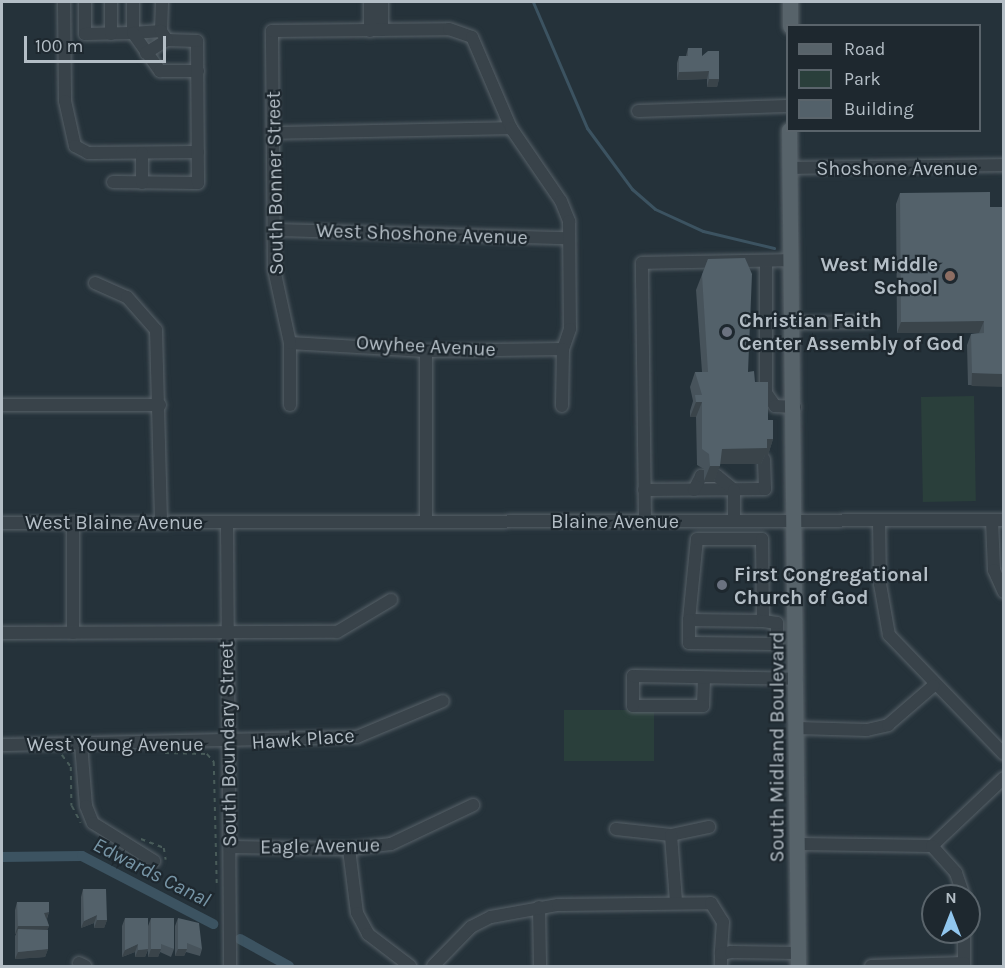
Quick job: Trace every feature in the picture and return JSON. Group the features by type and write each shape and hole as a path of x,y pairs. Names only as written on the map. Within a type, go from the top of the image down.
{"main road":[{"path":"790,2 790,24"},
{"name":"South Midland Boulevard","path":"789,132 797,520 798,959"}],"street":[{"path":"64,2 65,101 75,146 88,153 198,152"},
{"path":"85,2 86,34 133,33 164,35 198,41 198,183 113,182"},
{"path":"111,2 111,34"},
{"path":"133,2 133,33 160,71 198,71"},
{"path":"146,53 164,35 162,2"},
{"path":"370,2 376,31"},
{"path":"376,31 382,2"},
{"path":"376,31 449,29 472,37 511,128 561,201 569,238 570,329 562,350 562,406"},
{"name":"South Bonner Street","path":"290,405 290,343 274,269 272,31 376,31"},
{"path":"638,111 786,106"},
{"path":"274,133 511,128"},
{"path":"142,153 142,183"},
{"name":"Shoshone Avenue","path":"791,168 1004,165"},
{"name":"West Shoshone Avenue","path":"274,230 569,238"},
{"path":"645,521 642,263 792,260"},
{"path":"766,261 766,393 775,406 795,407"},
{"path":"95,283 128,297 156,330 160,405 161,521"},
{"path":"793,323 872,322"},
{"name":"Owyhee Avenue","path":"290,343 426,351 562,350"},
{"path":"426,351 426,521"},
{"path":"2,405 160,405"},
{"path":"644,490 765,489 764,459"},
{"path":"734,490 734,520"},
{"path":"879,520 880,584 889,636 933,686 1004,754"},
{"path":"998,520 994,570 1004,592"},
{"name":"Blaine Avenue","path":"227,522 998,520"},
{"path":"73,522 73,633"},
{"name":"West Blaine Avenue","path":"2,523 227,522"},
{"name":"South Boundary Street","path":"227,522 230,966"},
{"path":"763,621 762,539 697,539 689,643 777,644 777,623"},
{"path":"2,633 337,632 391,600"},
{"path":"689,620 797,624"},
{"path":"704,678 703,706 633,706 633,676 797,679"},
{"path":"797,728 867,730 888,725 933,686"},
{"name":"Hawk Place","path":"228,744 357,737 443,701"},
{"path":"81,744 86,806 93,823 155,866"},
{"name":"West Young Avenue","path":"2,745 228,744"},
{"path":"799,844 932,846 1004,778"},
{"name":"Eagle Avenue","path":"230,846 349,849 412,837 473,805"},
{"path":"616,829 671,835 709,827"},
{"path":"671,835 676,902"},
{"path":"932,846 956,873 960,884"},
{"path":"349,849 357,913 368,934 410,966"},
{"path":"433,966 471,927 539,907 676,902 711,903 719,911 721,960 798,959"},
{"path":"539,907 540,966"},
{"path":"871,966 964,965 964,944"}],"path":[{"path":"154,753 207,754 214,762 217,886"},
{"path":"57,755 71,767 72,807 83,826"},
{"path":"95,838 155,866 164,848 143,836 135,843"}],"green space":[{"path":"974,396 976,501 923,502 921,397"},
{"path":"564,710 654,710 654,761 564,761"}],"building":[{"path":"688,48 702,48 702,56 708,51 719,51 719,79 709,79 709,71 679,72 679,56 688,56"},
{"name":"West Middle School","path":"990,192 990,207 1004,207 1004,374 972,373 971,334 984,333 984,321 901,322 900,193"},
{"path":"745,258 752,274 748,372 754,371 755,382 768,382 768,420 773,420 773,439 767,439 767,448 722,449 720,466 710,466 709,454 702,449 702,402 696,402 695,395 702,395 695,372 708,372 702,275 708,259"},
{"path":"83,889 106,889 107,920 97,920 97,915 84,921"},
{"path":"17,902 49,902 49,912 44,913 49,926 18,926"},
{"path":"125,918 148,918 148,949 138,950 138,944 125,950"},
{"path":"151,918 174,918 174,949 161,944 161,949 151,949"},
{"path":"178,918 199,923 202,949 187,943 187,949 178,949"},
{"path":"18,929 48,930 48,949 18,952"}],"waterway":[{"path":"533,2 587,128 632,189 655,209 703,231 774,248"},
{"name":"Edwards Canal","path":"2,857 82,856 213,924"},
{"name":"Edwards Canal","path":"240,939 289,966"}],"place":[{"name":"West Middle School","path":"950,276"},
{"name":"Christian Faith Center Assembly of God","path":"727,332"},
{"name":"First Congregational Church of God","path":"722,585"}]}
